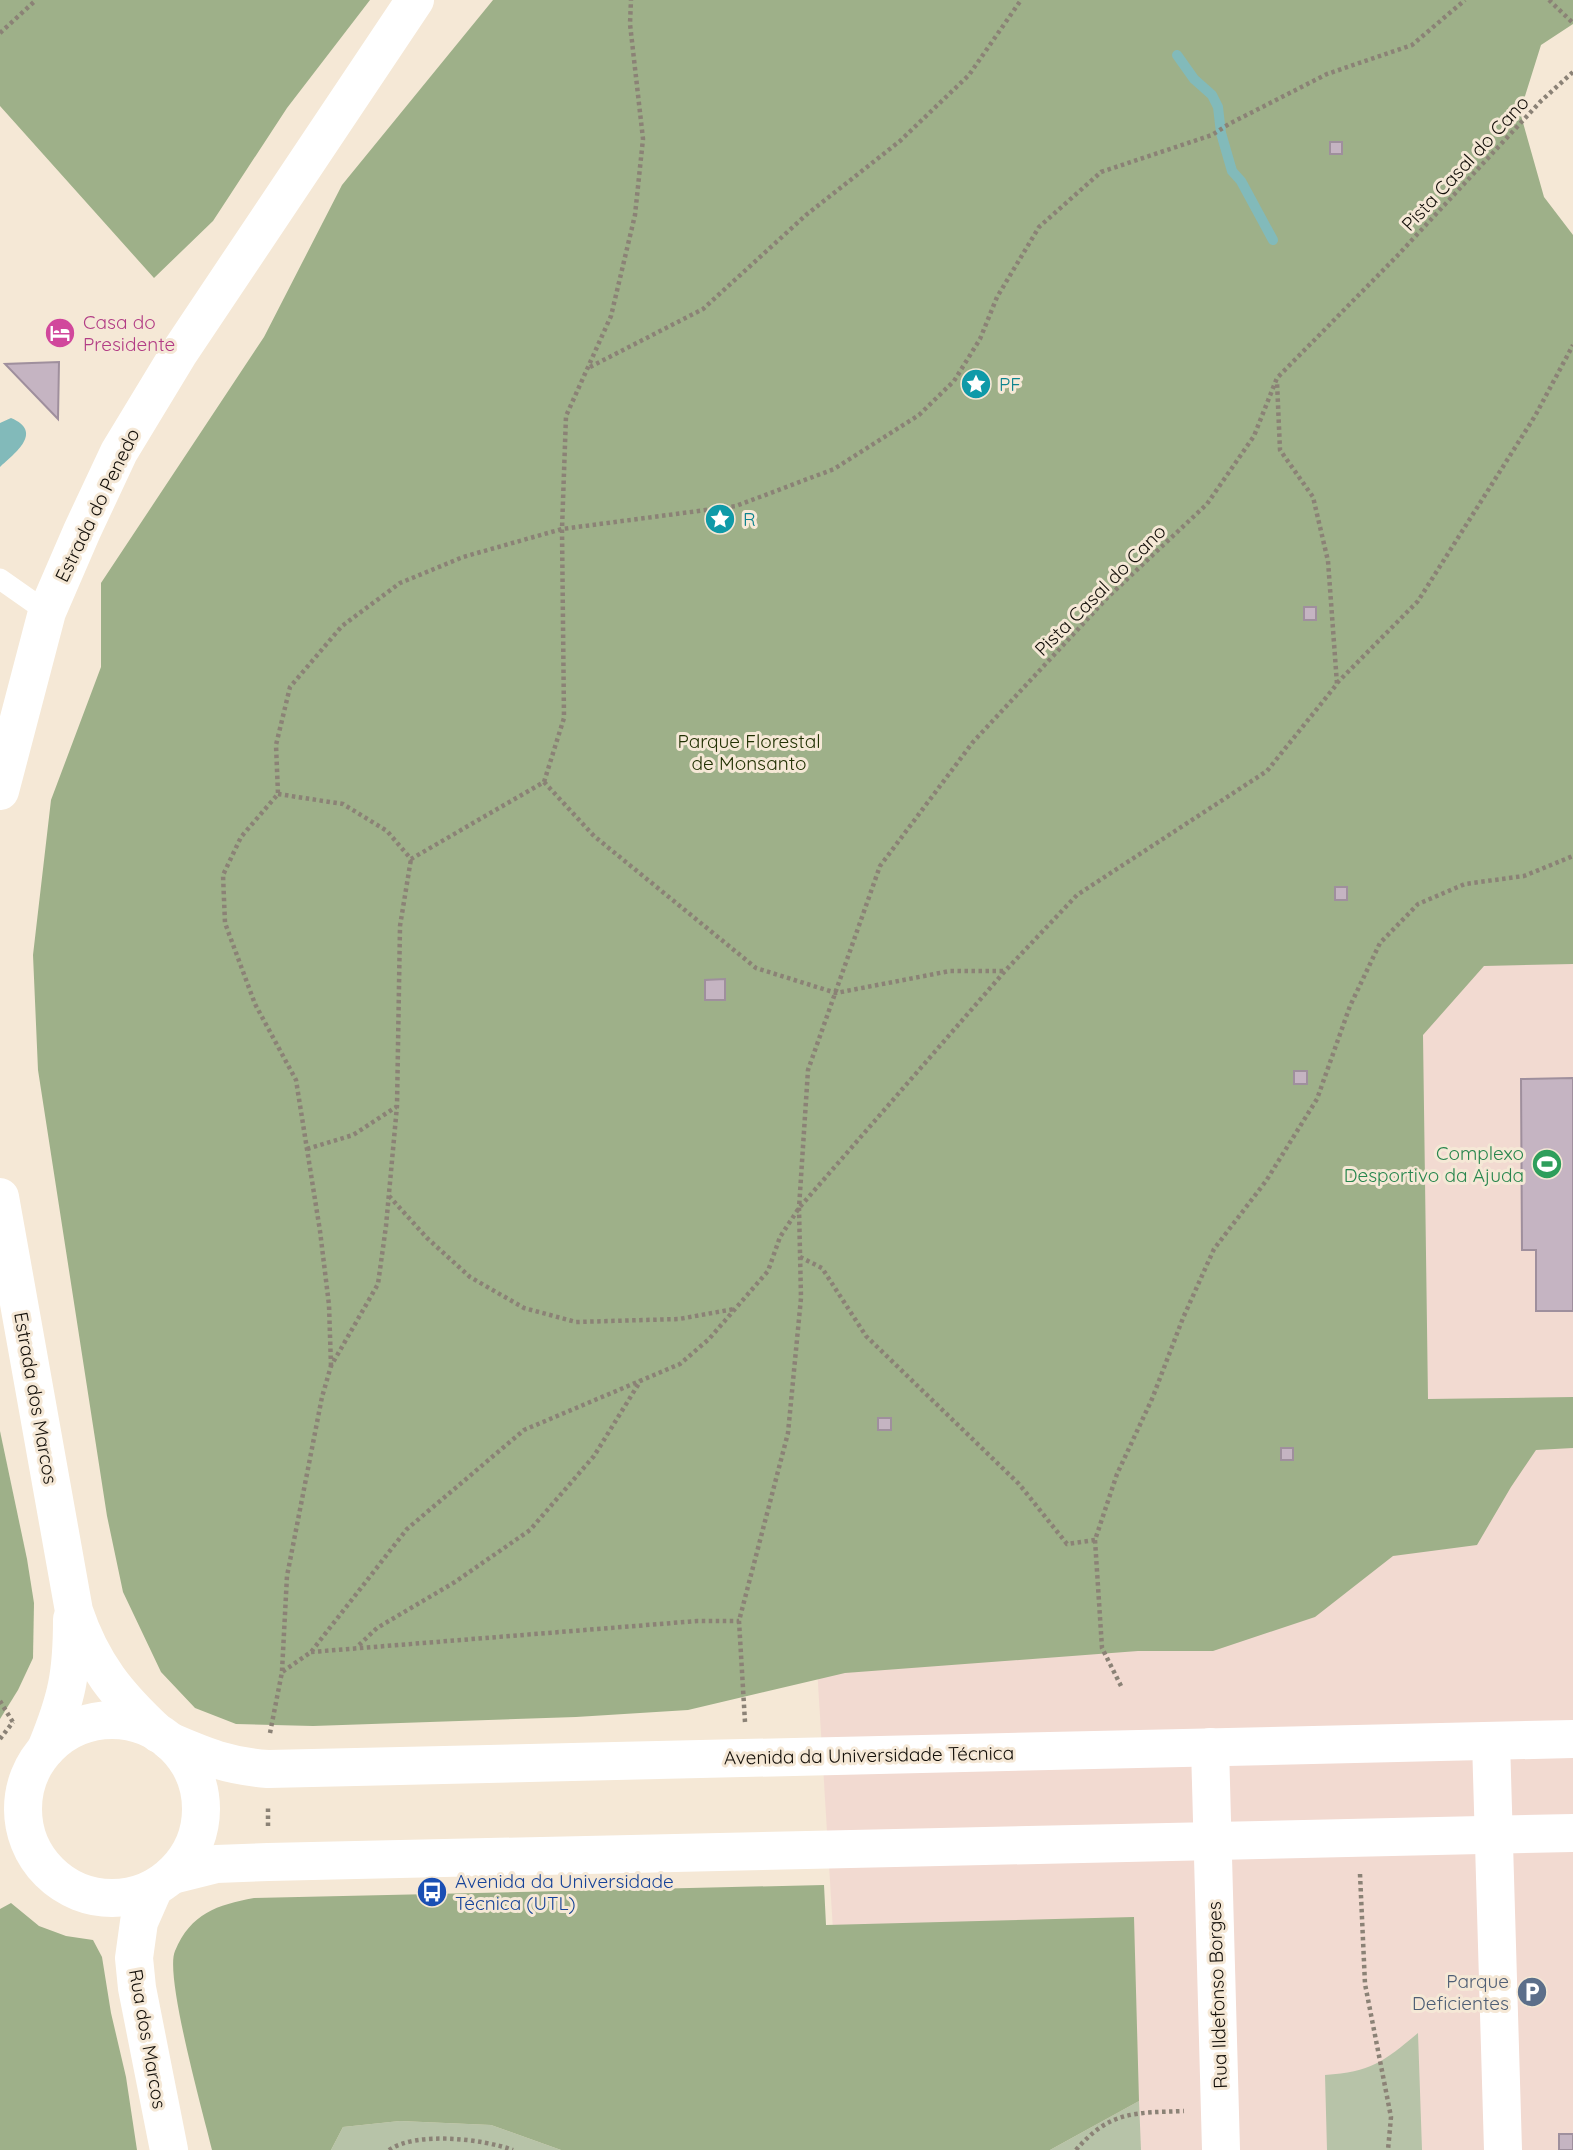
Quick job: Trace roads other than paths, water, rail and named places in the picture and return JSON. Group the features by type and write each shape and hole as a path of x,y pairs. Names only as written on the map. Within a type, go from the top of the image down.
{"street":[{"name":"Estrada do Penedo","path":"0,791 47,612 119,452 179,353 415,0"},
{"name":"Estrada dos Marcos","path":"0,1197 72,1600 80,1628 110,1685 164,1737"},
{"name":"Estrada dos Marcos","path":"46,1749 62,1710 72,1668 72,1600"},
{"path":"0,1843 23,1798 28,1778 46,1749 73,1729 89,1723 113,1721 137,1724 164,1737 189,1764 200,1792 200,1823 191,1852 163,1882"},
{"name":"Avenida da Universidade Técnica","path":"164,1737 201,1755 236,1766 268,1754 748,1758 1573,1739"},
{"path":"1491,1741 1503,2150"},
{"name":"Rua Ildefonso Borges","path":"1210,1747 1221,2150"},
{"path":"23,1798 24,1825 33,1852 50,1874 73,1890 100,1898 128,1897 216,1864 1573,1833"},
{"name":"Rua dos Marcos","path":"163,1882 139,1922 134,1958 136,1988 169,2150"}],"lane":[{"path":"0,579 47,612"}],"water":[{"path":"11,418 21,424 26,436 19,449 0,467 0,423"}],"waterway":[{"path":"1177,55 1194,79 1212,95 1218,107 1221,133 1232,171 1241,181 1273,240"}],"place":[{"name":"Casa do Presidente","path":"60,333"},
{"name":"PF","path":"976,384"},
{"name":"R","path":"720,519"},
{"name":"Complexo Desportivo da Ajuda","path":"1547,1164"},
{"name":"Avenida da Universidade Técnica (UTL)","path":"432,1892"},
{"name":"Parque Deficientes","path":"1532,1992"}],"park label":[{"name":"Parque Florestal de Monsanto","path":"749,752"}]}
